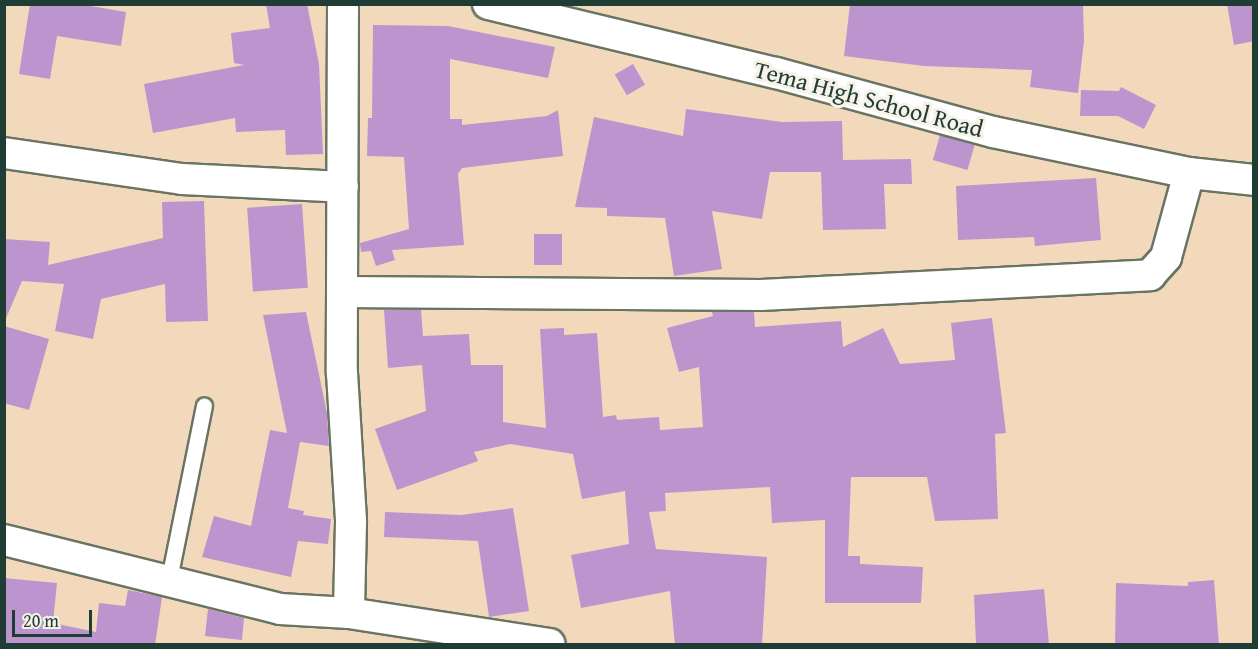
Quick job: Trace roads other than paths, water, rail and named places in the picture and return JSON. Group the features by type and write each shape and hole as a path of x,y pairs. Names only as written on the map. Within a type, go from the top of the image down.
{"street":[{"path":"343,4 342,373 351,522 349,613"},
{"name":"Tema High School Road","path":"488,4 776,73 993,132 1189,173 1254,180"},
{"path":"4,153 182,179 343,187"},
{"path":"343,291 761,295 1150,274 1166,256 1189,173"},
{"path":"4,540 169,579 280,609 349,613 550,645"}],"lane":[{"path":"169,579 204,406"}]}
